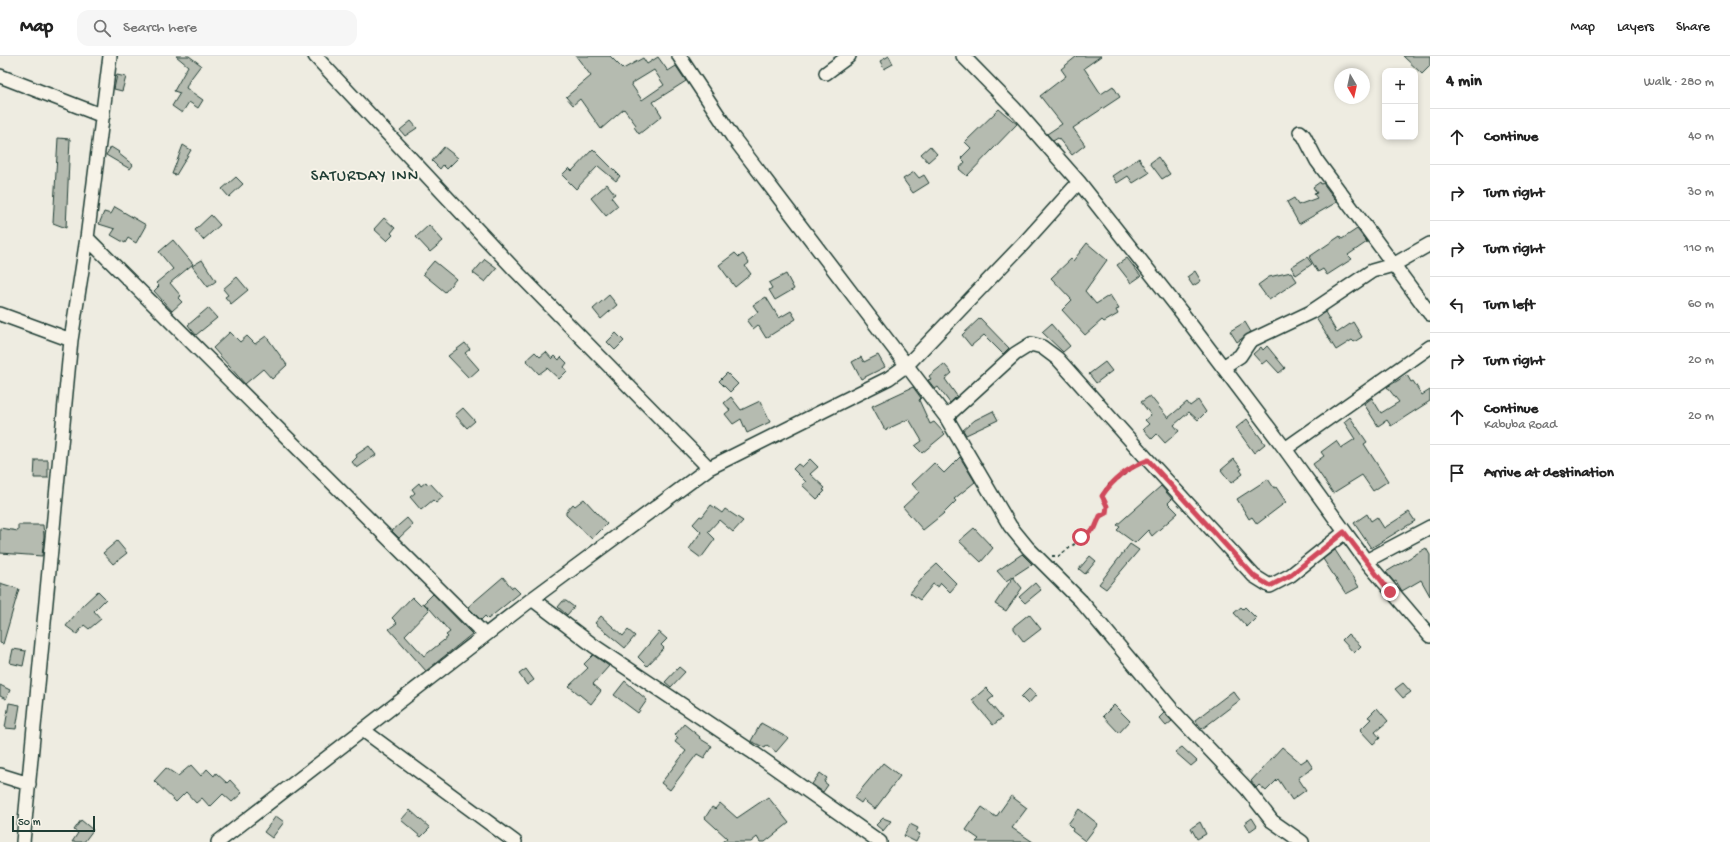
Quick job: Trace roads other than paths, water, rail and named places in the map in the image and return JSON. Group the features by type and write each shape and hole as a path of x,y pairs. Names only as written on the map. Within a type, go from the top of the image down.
{"street":[{"path":"23,842 71,340 87,238 110,56"},
{"path":"315,56 516,272 709,468"},
{"path":"679,56 732,136 946,417 1010,526 1042,563 1081,601 1174,712 1246,789 1272,821 1302,842"},
{"path":"826,73 849,56"},
{"path":"963,56 1014,108 1079,182 1223,367 1366,561 1430,636"},
{"path":"0,76 103,116"},
{"path":"1300,132 1304,136 1317,161 1430,314"},
{"path":"218,842 485,635 709,468 889,378 907,365 1024,243 1079,182"},
{"path":"87,238 485,635"},
{"path":"1223,367 1240,356 1250,341 1311,312 1372,271 1393,265 1430,244"},
{"path":"0,314 71,340"},
{"path":"946,417 1015,354 1031,344 1042,347 1058,359 1254,576 1270,586 1291,575 1344,532"},
{"path":"1284,449 1430,347"},
{"path":"1366,561 1430,527"},
{"path":"532,600 594,646 751,751 880,842"},
{"path":"363,730 515,842"},
{"path":"0,775 29,784"}],"district":[{"name":"SATURDAY INN","path":"365,177"}]}
